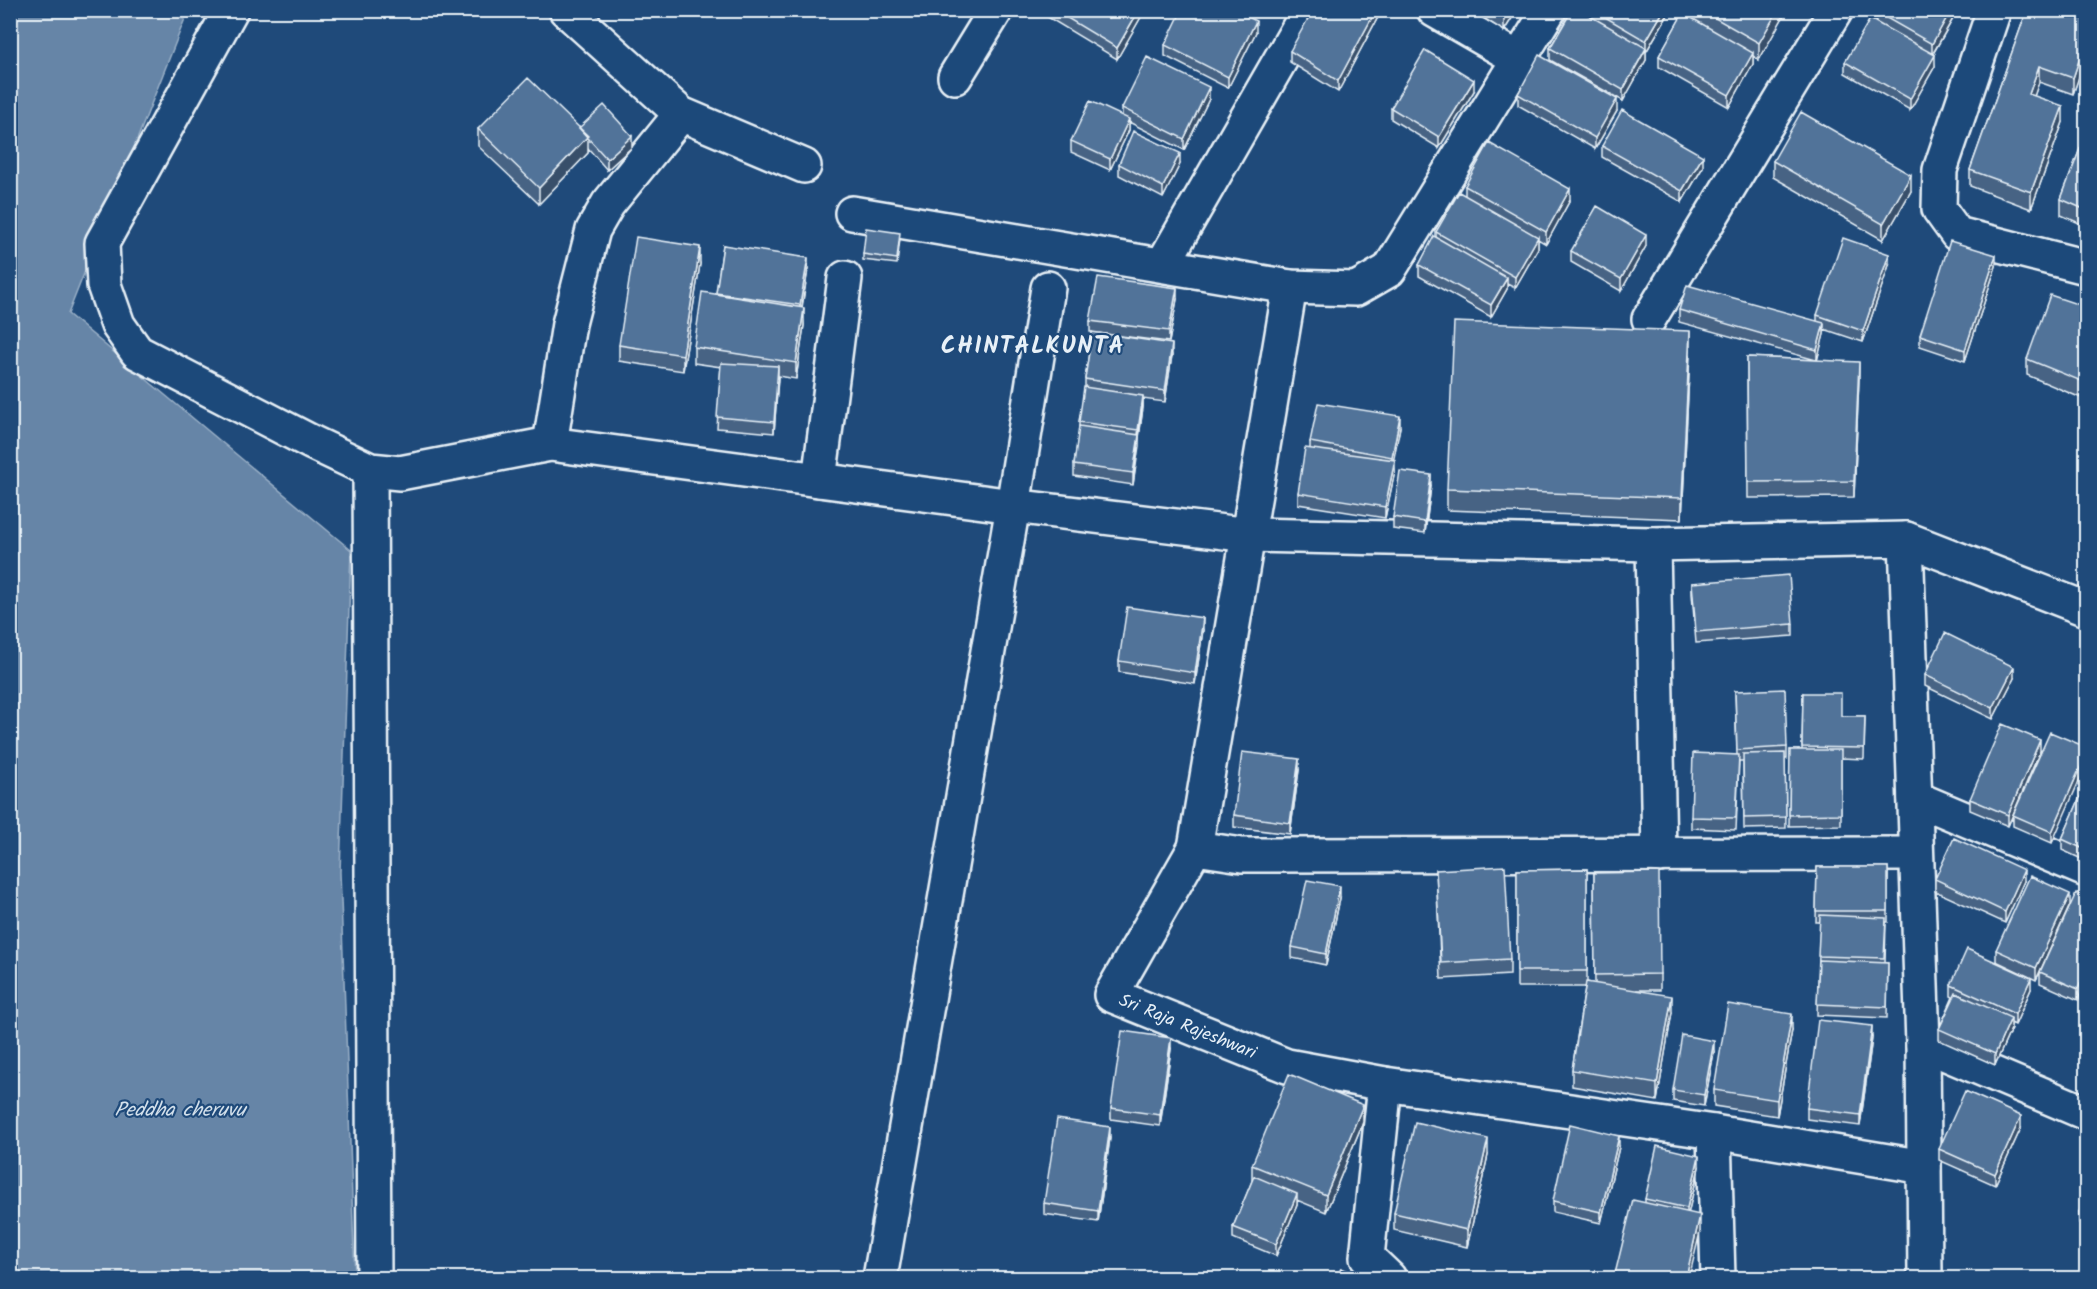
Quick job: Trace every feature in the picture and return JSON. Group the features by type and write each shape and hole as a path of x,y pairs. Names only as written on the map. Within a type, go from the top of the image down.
{"street":[{"path":"231,10 102,243 104,285 118,325 137,352 370,470 400,473 550,444 1249,535 1653,544 1906,539 2086,609"},
{"path":"566,10 681,114 804,166"},
{"path":"956,77 996,10"},
{"path":"1163,264 1309,10"},
{"path":"1434,10 1520,59"},
{"path":"852,213 1290,287 1356,289 1389,270 1549,10"},
{"path":"1649,319 1836,10"},
{"path":"1994,10 1940,170 1939,209 1957,234 2086,267"},
{"path":"550,444 569,324 593,230 608,204 681,114"},
{"path":"819,480 845,278"},
{"path":"1290,287 1195,848 1242,855 1916,854"},
{"path":"880,1278 1013,506 1048,288"},
{"path":"370,470 374,1278"},
{"path":"1906,539 1923,1044 1925,1278"},
{"path":"1653,544 1659,855"},
{"path":"1915,798 2086,870"},
{"name":"Sri Raja Rajeshwari","path":"1195,848 1111,995 1287,1066 1385,1084"},
{"path":"1923,1044 2086,1113"},
{"path":"1389,1278 1367,1257 1385,1084 1714,1132 1924,1167"},
{"path":"1714,1132 1718,1278"}],"water":[{"name":"Peddha cheruvu","path":"10,11 188,11 68,314 351,550 340,872 355,1278 11,1278"}],"building":[{"path":"1054,10 1096,10 1109,18 1113,10 1139,10 1117,48"},
{"path":"1182,10 1235,10 1256,21 1228,77 1165,45"},
{"path":"1313,10 1376,10 1338,81 1290,51"},
{"path":"1572,10 1580,10 1646,48 1623,90 1550,48"},
{"path":"1593,10 1664,10 1646,41"},
{"path":"1701,10 1778,10 1759,43"},
{"path":"1877,10 1951,10 1932,44 1876,12"},
{"path":"2027,10 2086,10 2086,40 2073,78 2039,66 2029,94 2063,106 2031,192 1970,170"},
{"path":"1683,13 1753,53 1729,95 1659,56"},
{"path":"1870,19 1935,55 1910,99 1845,62"},
{"path":"1425,50 1474,80 1439,137 1391,108"},
{"path":"1539,55 1617,99 1595,138 1518,94"},
{"path":"1147,57 1209,87 1184,139 1122,108"},
{"path":"528,78 588,136 539,188 478,129"},
{"path":"1090,101 1129,119 1110,159 1071,141"},
{"path":"604,105 632,136 607,159 579,128"},
{"path":"1622,110 1703,156 1682,191 1602,146"},
{"path":"1801,112 1911,175 1883,224 1773,161"},
{"path":"1133,131 1180,153 1163,187 1119,164"},
{"path":"2086,133 2086,210 2061,199"},
{"path":"1489,143 1570,189 1546,232 1465,186"},
{"path":"1459,192 1538,237 1515,277 1436,232"},
{"path":"1597,206 1646,235 1621,279 1571,251"},
{"path":"866,228 900,233 897,259 863,254"},
{"path":"1434,236 1507,278 1491,305 1419,265"},
{"path":"636,237 700,247 683,355 619,345"},
{"path":"1843,238 1889,254 1863,331 1817,315"},
{"path":"1950,241 1996,255 1965,350 1920,335"},
{"path":"723,245 808,258 800,305 716,293"},
{"path":"1098,277 1177,288 1169,331 1090,321"},
{"path":"1687,285 1824,323 1817,350 1679,310"},
{"path":"702,292 804,308 796,363 694,347"},
{"path":"2050,295 2086,307 2086,383 2027,359"},
{"path":"1454,322 1690,331 1682,498 1447,489"},
{"path":"1092,332 1172,344 1165,391 1085,379"},
{"path":"1747,357 1859,362 1854,481 1748,482"},
{"path":"721,363 778,366 774,422 717,417"},
{"path":"1084,387 1143,396 1138,430 1079,422"},
{"path":"1318,403 1400,416 1392,457 1310,442"},
{"path":"1079,426 1139,435 1133,473 1074,465"},
{"path":"1305,448 1395,460 1385,507 1298,493"},
{"path":"1400,471 1431,475 1425,522 1393,517"},
{"path":"1789,575 1793,624 1696,632 1692,583"},
{"path":"1127,607 1203,618 1195,673 1119,661"},
{"path":"1945,633 2014,667 1993,708 1925,675"},
{"path":"1785,689 1787,747 1737,750 1735,691"},
{"path":"1803,693 1841,693 1841,716 1865,716 1864,748 1802,747"},
{"path":"2002,724 2040,740 2008,815 1970,799"},
{"path":"2050,732 2086,747 2086,754 2052,832 2013,815"},
{"path":"1790,750 1841,750 1841,814 1789,815"},
{"path":"1242,752 1299,759 1290,823 1234,815"},
{"path":"1693,753 1739,755 1736,818 1691,817"},
{"path":"1785,753 1786,817 1744,818 1743,754"},
{"path":"2086,784 2086,850 2062,839"},
{"path":"1954,838 2024,870 2005,912 1935,879"},
{"path":"1505,866 1510,959 1441,963 1436,870"},
{"path":"1817,867 1888,867 1888,911 1816,911"},
{"path":"1587,869 1587,971 1517,971 1517,870"},
{"path":"1659,872 1660,974 1595,975 1594,873"},
{"path":"2030,876 2070,894 2036,968 1996,950"},
{"path":"1307,880 1340,886 1326,954 1292,947"},
{"path":"2076,893 2086,898 2086,970 2078,989 2040,972"},
{"path":"1820,915 1886,918 1884,958 1818,956"},
{"path":"1967,949 2031,978 2015,1014 1951,985"},
{"path":"1819,960 1888,963 1887,1007 1817,1004"},
{"path":"1586,982 1672,996 1657,1084 1572,1070"},
{"path":"1956,993 2011,1018 1995,1054 1939,1029"},
{"path":"1728,1004 1792,1014 1777,1100 1714,1090"},
{"path":"1818,1020 1872,1026 1860,1115 1807,1108"},
{"path":"1122,1031 1171,1038 1160,1115 1111,1108"},
{"path":"1682,1035 1714,1041 1704,1095 1673,1090"},
{"path":"1289,1074 1363,1105 1326,1195 1252,1165"},
{"path":"1965,1091 2021,1116 1995,1174 1939,1149"},
{"path":"1057,1119 1110,1127 1098,1211 1044,1203"},
{"path":"1415,1122 1488,1139 1467,1230 1394,1213"},
{"path":"1570,1124 1619,1136 1601,1212 1553,1201"},
{"path":"1657,1146 1699,1156 1687,1208 1645,1199"},
{"path":"1254,1176 1297,1194 1276,1244 1233,1227"},
{"path":"2086,1198 2086,1216 2079,1212"},
{"path":"1633,1200 1700,1215 1686,1278 1614,1278"},
{"path":"1341,1268 1366,1278 1337,1278"},
{"path":"1898,1277 1898,1278 1842,1278"}],"district":[{"name":"CHINTALKUNTA","path":"1033,345"}]}
